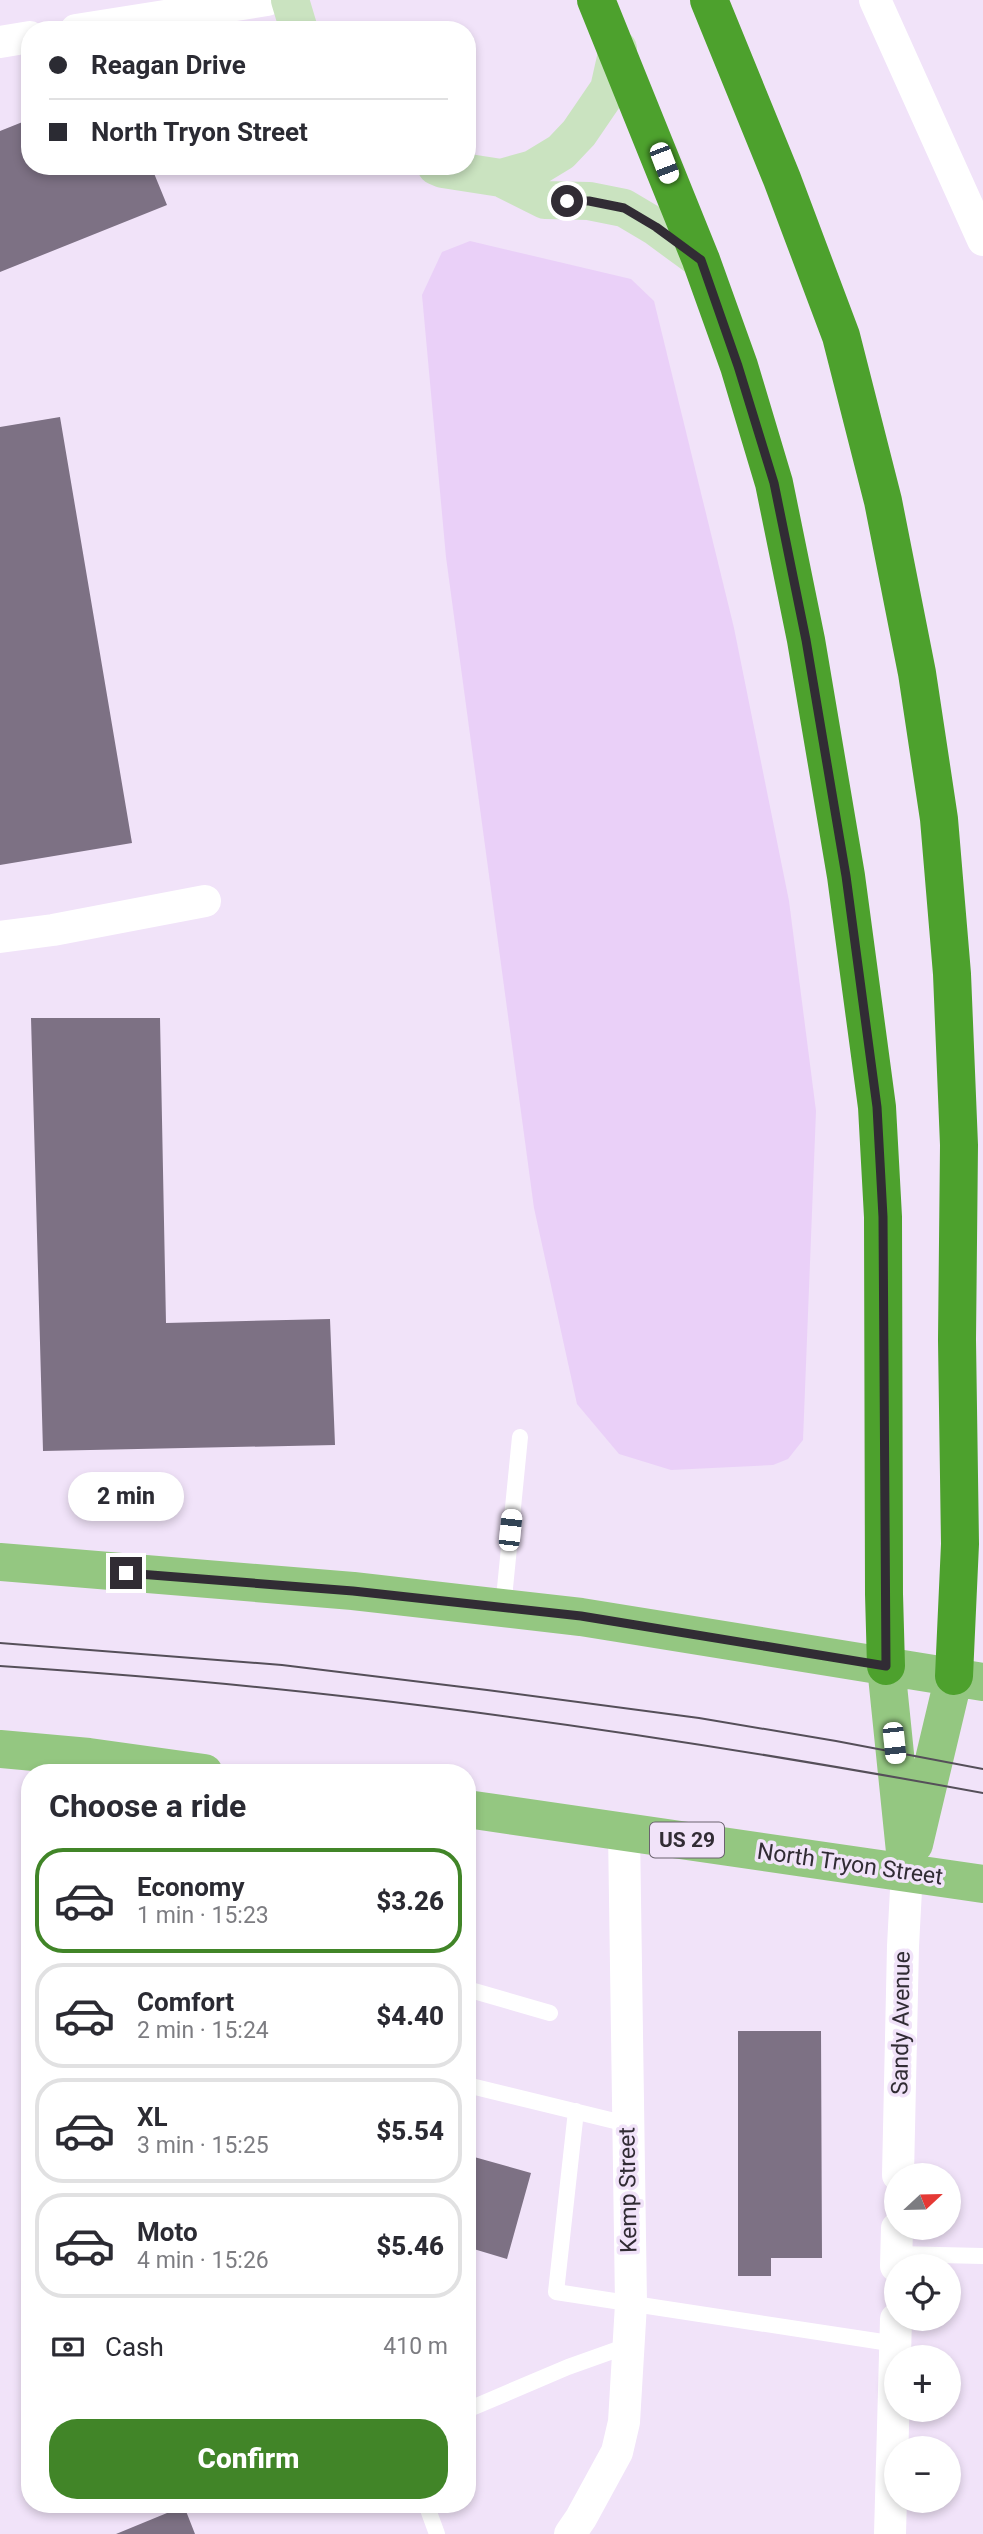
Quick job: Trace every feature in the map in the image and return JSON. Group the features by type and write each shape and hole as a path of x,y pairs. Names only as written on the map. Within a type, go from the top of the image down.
{"highway":[{"path":"596,0 701,260 738,366 774,483 811,666 846,876 877,1107 883,1217 886,1666"},
{"path":"709,0 782,179 841,336 883,501 917,673 939,819 952,974 959,1145 957,1340 972,1559 968,1679"}],"main road":[{"path":"0,1562 353,1591 581,1616 968,1679 907,1871"},
{"path":"886,1666 907,1871"},
{"path":"0,1749 139,1764"},
{"name":"North Tryon Street","path":"476,1810 983,1884"}],"street":[{"path":"133,21 267,0"},
{"path":"290,0 296,21"},
{"path":"875,0 980,227"},
{"path":"0,41 21,38"},
{"path":"501,178 534,169 561,152 579,133 609,89 618,49"},
{"path":"476,174 501,178 545,200 589,201 624,208 656,227 701,260"},
{"path":"0,937 205,901"},
{"name":"Kemp Street","path":"570,2534 617,2452 624,2422 631,2304 624,1831"},
{"name":"Sandy Avenue","path":"898,2163 907,1871"},
{"path":"890,2534 896,2332"}],"lane":[{"path":"503,1608 520,1437"},
{"path":"476,1992 550,2013"},
{"path":"476,2087 627,2124"},
{"path":"576,2111 556,2292 631,2304 896,2332"},
{"path":"897,2250 983,2256"},
{"path":"476,2406 568,2367 627,2346"},
{"path":"429,2513 437,2534"}],"shaded area":[{"path":"470,241 631,279 654,301 734,628 789,901 816,1111 803,1440 788,1459 773,1465 671,1470 619,1454 577,1404 534,1208 446,557 422,295 442,252"}],"building":[{"path":"21,123 21,175 155,175 167,205 0,272 0,131"},
{"path":"60,417 132,843 0,865 0,427"},
{"path":"31,1018 160,1018 166,1323 330,1319 335,1445 43,1451"},
{"path":"738,2031 821,2031 822,2258 771,2258 771,2276 738,2276"},
{"path":"476,2158 531,2173 507,2259 476,2250"},
{"path":"167,2513 187,2513 195,2534 116,2534"}],"tram line":[{"path":"0,1643 282,1665 487,1690 699,1718 983,1769"},
{"path":"0,1666 225,1684 437,1707 672,1740 983,1793"}],"route":[{"path":"126,1573 353,1591 581,1616 886,1666 883,1217 877,1107 846,876 806,640 774,483 738,366 701,260 656,227 624,208 589,201 567,201"}]}
